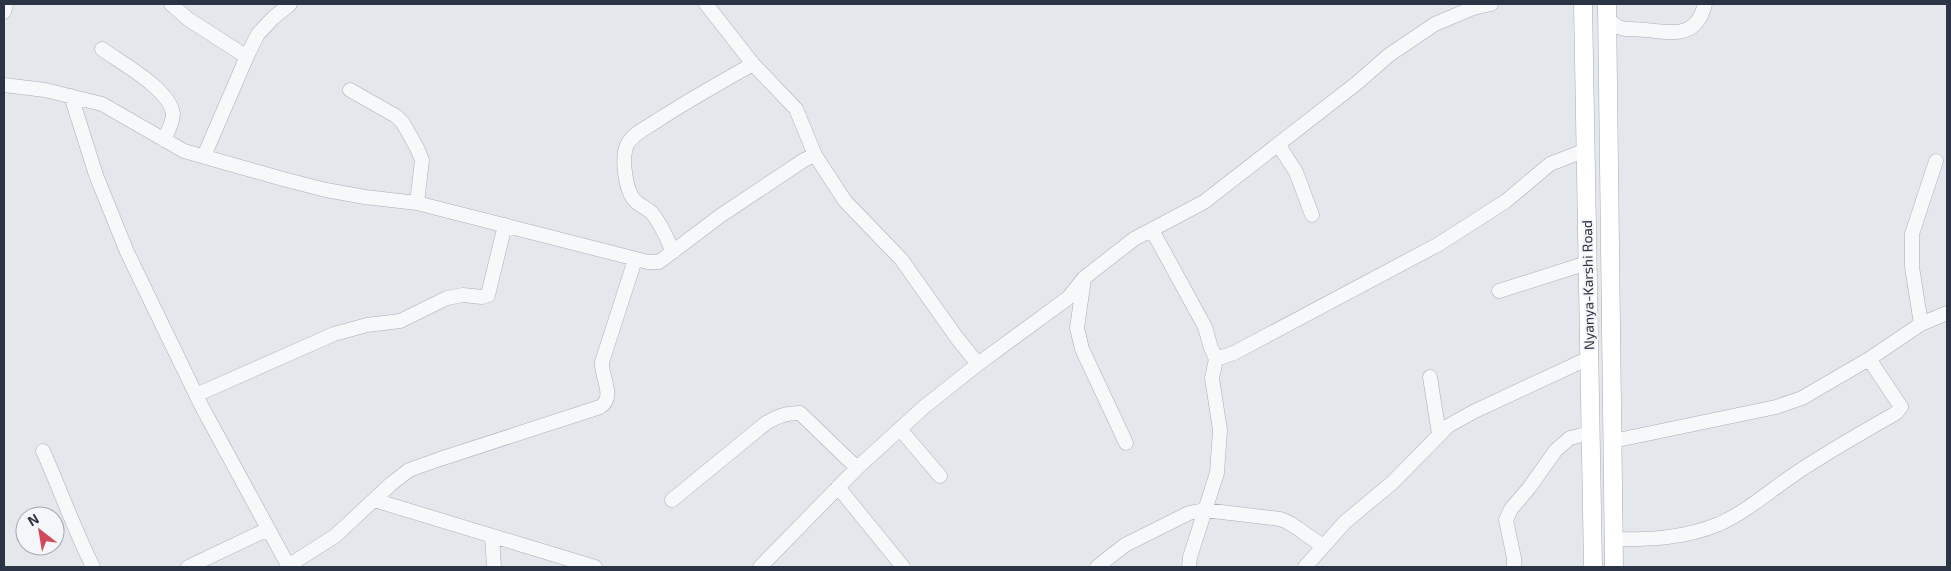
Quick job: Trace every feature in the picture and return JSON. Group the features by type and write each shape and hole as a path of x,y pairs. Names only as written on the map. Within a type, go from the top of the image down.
{"main road":[{"name":"Nyanya-Karshi Road","path":"1583,4 1592,567"},
{"name":"Nyanya-Karshi Road","path":"1607,11 1614,567"}],"street":[{"path":"4,12 6,4"},
{"path":"171,4 188,18 247,56"},
{"path":"706,4 753,64 796,109 815,155 845,201 901,259 957,338 978,364"},
{"path":"760,567 857,468 924,407 978,364 1068,298 1084,278 1134,239 1204,202 1357,83 1389,55 1435,24 1473,8 1491,4"},
{"path":"1607,11 1618,27 1625,29 1686,32 1698,23 1706,4"},
{"path":"204,156 258,34 284,6"},
{"path":"102,49 156,88 168,102 173,117 164,140"},
{"path":"673,252 660,226 650,212 639,205 631,196 627,182 625,157 627,145 634,136 666,115 753,64"},
{"path":"4,85 45,90 102,104 184,150 326,190 417,203 648,262 659,262 720,216 804,160 815,155"},
{"path":"350,90 396,116 413,139 422,160 417,203"},
{"path":"71,96 96,175 127,252 196,395 288,567 335,536 390,484 410,470 600,407 606,403 608,396 601,371 602,362 635,260"},
{"path":"1278,144 1296,172 1312,215"},
{"path":"1216,359 1234,354 1439,244 1506,201 1550,164 1586,150"},
{"path":"1921,324 1912,267 1912,234 1936,161"},
{"path":"196,395 334,334 367,325 400,321 447,298 463,295 482,297 488,295 505,225"},
{"path":"1152,230 1205,327 1210,348 1216,359 1212,378 1220,430 1217,473 1204,510 1190,557 1189,567"},
{"path":"1499,291 1588,263"},
{"path":"1084,278 1077,328 1080,342 1126,443"},
{"path":"1612,441 1776,407 1802,398 1870,359 1921,324 1947,313"},
{"path":"1305,567 1345,522 1392,483 1448,426 1473,412 1589,358"},
{"path":"1614,539 1644,540 1674,537 1718,524 1737,515 1838,446 1896,413 1901,407 1870,359"},
{"path":"1430,377 1439,434"},
{"path":"672,500 766,423 776,417 789,413 800,413 857,468"},
{"path":"900,429 940,476"},
{"path":"1514,567 1514,558 1506,520 1511,509 1529,488 1556,450 1570,438 1590,432"},
{"path":"42,451 65,500 80,542 93,567"},
{"path":"838,487 903,567"},
{"path":"374,500 595,567"},
{"path":"1097,567 1125,545 1189,513 1204,510 1262,516 1291,522 1310,540 1323,545"},
{"path":"188,567 268,529"},
{"path":"492,536 494,567"}]}
